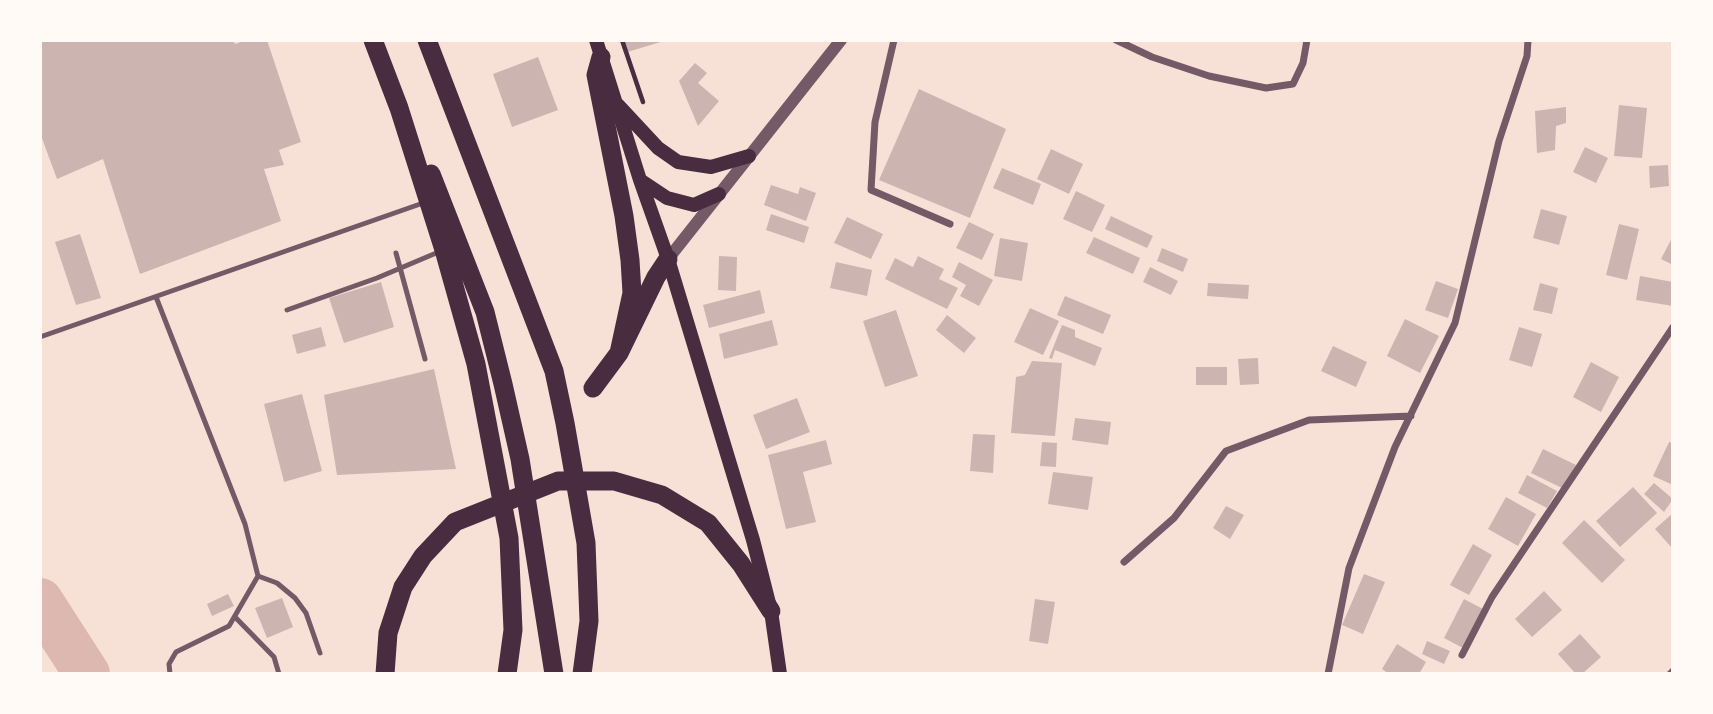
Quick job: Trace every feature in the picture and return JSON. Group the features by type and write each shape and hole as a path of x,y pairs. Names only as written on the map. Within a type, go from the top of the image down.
{"highway":[{"path":"373,40 429,201 476,364 509,538 513,630 507,674"},
{"path":"427,40 554,371 586,543 589,621 582,674"},
{"path":"598,49 596,75 630,260 632,293 619,353"},
{"path":"398,108 439,191 485,312 520,459 554,674"},
{"path":"593,388 619,353 656,277 668,259"},
{"path":"384,674 388,633 404,587 423,556 455,523 558,481 614,481 662,495 708,523 741,564 771,611"}],"main road":[{"path":"598,49 668,259 753,540 771,611 780,674"},
{"path":"616,102 658,148 678,162 712,167 749,156"},
{"path":"640,180 667,198 694,205 719,194"}],"street":[{"path":"668,259 841,40"},
{"path":"894,40 875,122 872,190 950,224"},
{"path":"1116,40 1152,57 1209,76 1266,88 1293,84 1303,63 1307,40"},
{"path":"1328,674 1349,568 1395,447 1455,323 1499,141 1527,56 1528,40"},
{"path":"1462,655 1492,597 1673,327"},
{"path":"1124,562 1174,518 1226,451 1309,420 1411,416"}],"lane":[{"path":"40,337 429,201"},
{"path":"287,310 444,250"},
{"path":"396,253 425,359"},
{"path":"156,296 245,524 258,576 229,626 176,652 169,664 170,674"},
{"path":"258,576 277,583 295,598 306,613 320,653"},
{"path":"235,617 274,657 279,674"}],"path":[{"path":"622,40 646,112"}],"building":[{"path":"40,40 233,40 235,44 246,40 267,40 301,142 279,150 284,165 264,169 281,221 140,274 103,159 57,179 40,133"},
{"path":"620,40 664,40 664,41 624,53"},
{"path":"538,57 558,110 512,127 493,74"},
{"path":"695,63 707,73 698,83 719,101 698,126 679,81"},
{"path":"919,89 1006,129 970,218 879,180"},
{"path":"1619,105 1647,108 1642,158 1614,156"},
{"path":"1566,107 1566,123 1556,126 1555,150 1537,153 1535,111"},
{"path":"1585,147 1608,158 1596,183 1573,172"},
{"path":"1051,149 1083,164 1069,194 1037,179"},
{"path":"1668,165 1669,186 1650,188 1649,166"},
{"path":"1002,168 1041,184 1033,205 993,188"},
{"path":"771,185 798,194 800,187 816,193 806,221 764,205"},
{"path":"1076,191 1105,205 1092,232 1063,219"},
{"path":"1541,209 1567,216 1559,245 1533,238"},
{"path":"771,214 809,227 804,243 766,230"},
{"path":"1111,216 1153,236 1147,248 1105,229"},
{"path":"847,217 883,234 871,259 834,243"},
{"path":"969,222 994,234 982,260 956,248"},
{"path":"1619,224 1639,229 1627,280 1606,275"},
{"path":"80,234 101,298 76,305 55,242"},
{"path":"1673,236 1673,265 1661,259"},
{"path":"1094,237 1140,258 1133,274 1086,253"},
{"path":"1000,238 1028,243 1022,281 994,276"},
{"path":"1162,248 1188,259 1183,272 1157,261"},
{"path":"719,256 737,257 736,291 718,290"},
{"path":"918,256 944,269 939,279 958,288 947,309 885,279 895,258 913,267"},
{"path":"836,262 872,270 867,296 830,288"},
{"path":"959,262 993,280 979,306 960,296 966,285 952,277"},
{"path":"1150,267 1178,281 1171,295 1143,282"},
{"path":"1640,276 1673,282 1673,306 1636,300"},
{"path":"1436,281 1458,289 1448,318 1425,310"},
{"path":"381,282 394,327 344,343 329,298"},
{"path":"1208,283 1249,285 1248,299 1207,296"},
{"path":"1540,283 1558,288 1552,314 1533,310"},
{"path":"760,290 765,313 709,328 703,305"},
{"path":"1065,296 1111,315 1103,334 1057,315"},
{"path":"1030,308 1059,321 1043,355 1014,342"},
{"path":"896,310 918,376 885,387 863,321"},
{"path":"947,315 976,338 964,353 936,330"},
{"path":"1405,319 1439,336 1420,373 1387,356"},
{"path":"772,320 778,345 724,359 719,334"},
{"path":"1062,325 1075,330 1075,337 1102,348 1095,366 1055,350 1052,359 1049,358"},
{"path":"321,327 326,346 297,354 292,335"},
{"path":"1519,327 1542,334 1532,367 1509,360"},
{"path":"1333,346 1367,362 1356,387 1321,371"},
{"path":"1258,358 1259,384 1240,385 1238,359"},
{"path":"1032,361 1062,363 1055,436 1011,433 1016,377 1025,375"},
{"path":"1591,362 1619,377 1601,412 1573,397"},
{"path":"1196,367 1227,367 1227,385 1196,385"},
{"path":"434,369 456,469 337,475 324,395"},
{"path":"302,394 322,471 284,482 264,404"},
{"path":"797,398 810,432 766,449 753,415"},
{"path":"1075,418 1111,422 1108,445 1072,440"},
{"path":"973,434 995,435 993,473 970,471"},
{"path":"826,440 832,464 803,472 816,522 786,529 768,455"},
{"path":"1042,442 1057,443 1056,467 1040,466"},
{"path":"1669,442 1673,443 1673,485 1653,476"},
{"path":"1543,449 1576,465 1564,489 1531,473"},
{"path":"1053,472 1093,477 1088,510 1048,504"},
{"path":"1527,475 1557,491 1547,508 1518,493"},
{"path":"1654,483 1673,499 1664,512 1644,494"},
{"path":"1633,487 1657,513 1620,547 1596,521"},
{"path":"1506,497 1536,514 1518,546 1488,529"},
{"path":"1226,506 1244,515 1230,539 1213,528"},
{"path":"1673,513 1673,549 1655,529"},
{"path":"1584,520 1625,560 1602,583 1562,543"},
{"path":"1473,544 1492,555 1469,595 1450,585"},
{"path":"1364,574 1385,582 1363,634 1342,625"},
{"path":"1544,591 1562,610 1532,637 1515,619"},
{"path":"228,594 234,606 212,616 207,604"},
{"path":"282,598 293,627 267,638 255,608"},
{"path":"1035,599 1055,602 1048,644 1029,641"},
{"path":"1464,599 1483,609 1463,648 1444,638"},
{"path":"1580,634 1601,657 1582,674 1576,674 1558,654"},
{"path":"1427,641 1450,651 1444,664 1422,654"},
{"path":"1397,644 1426,662 1419,674 1389,674 1382,669"}],"waterway":[{"path":"40,601 87,674"}]}
